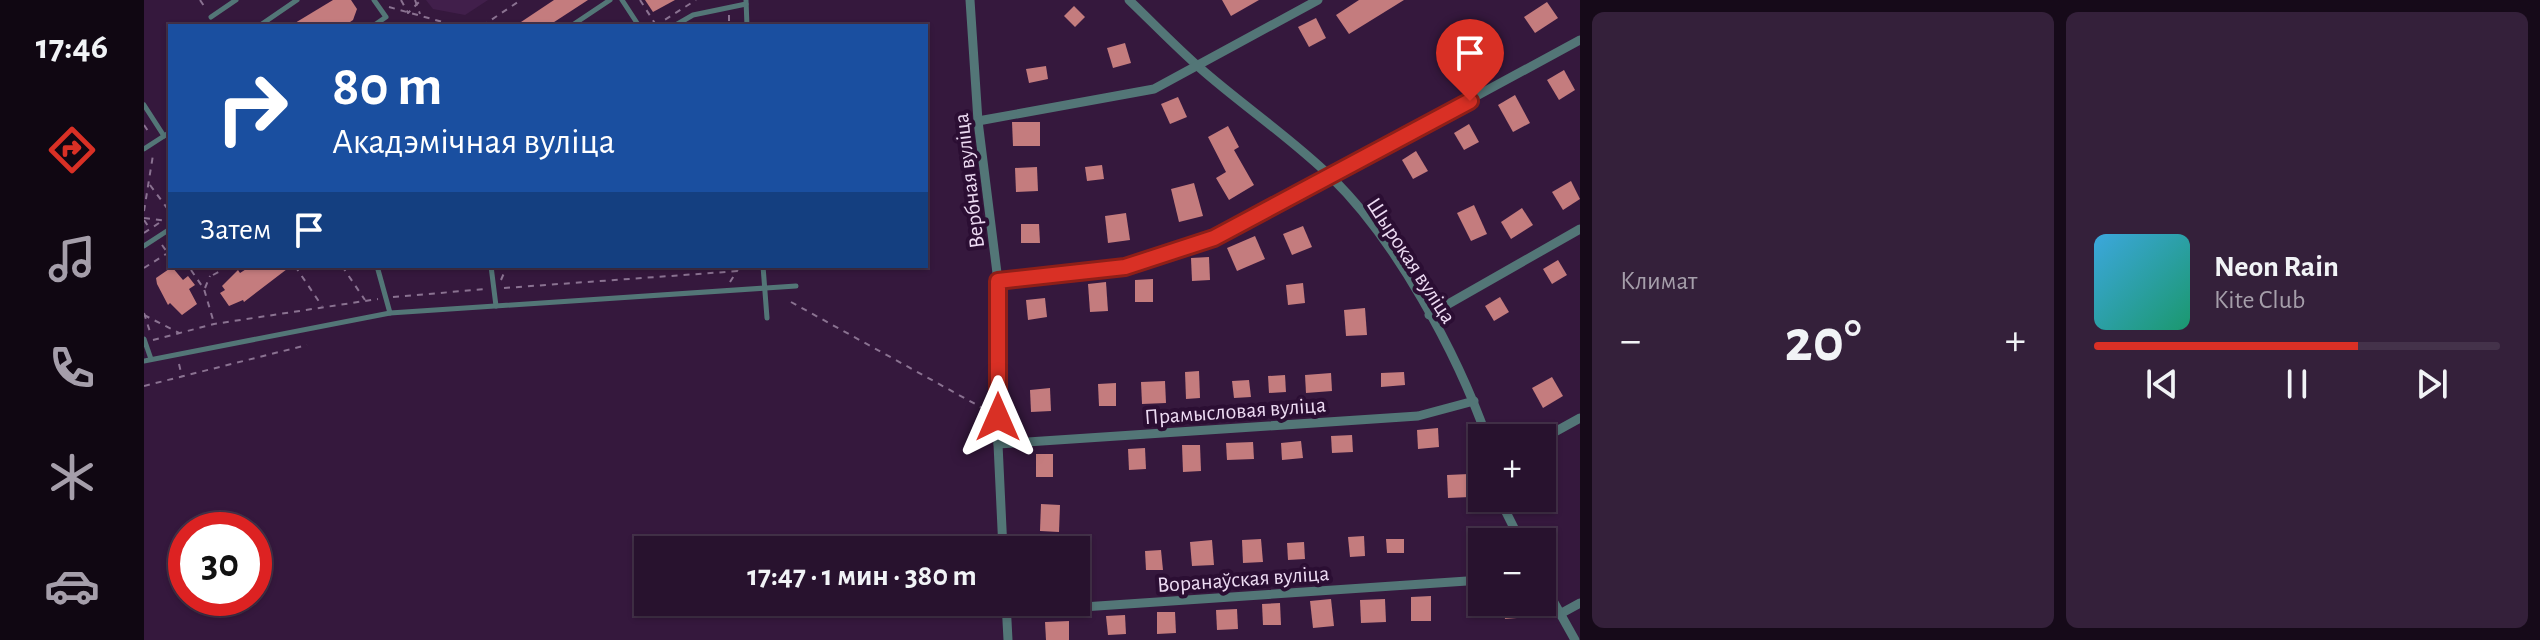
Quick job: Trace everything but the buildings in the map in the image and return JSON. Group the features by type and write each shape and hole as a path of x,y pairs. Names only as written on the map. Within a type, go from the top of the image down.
{"street":[{"name":"Вербная вуліца","path":"970,0 978,121 998,281 998,444 1002,536"},
{"name":"Шырокая вуліца","path":"1129,0 1199,67 1331,177 1373,225 1429,315 1474,401 1482,424"},
{"path":"978,121 1154,89 1318,0"},
{"path":"998,281 1125,267 1214,238 1580,40"},
{"path":"1429,315 1580,229"},
{"name":"Прамысловая вуліца","path":"998,444 1418,416 1474,401"},
{"path":"1556,431 1580,418"},
{"name":"Воранаўская вуліца","path":"1090,602 1468,581"},
{"path":"1560,614 1580,603"},
{"path":"1556,607 1575,640"},
{"path":"1007,616 1008,640"}],"lane":[{"path":"211,17 236,0"},
{"path":"574,24 610,0"},
{"path":"622,0 638,24"},
{"path":"262,24 292,1"},
{"path":"375,2 386,17 376,24"},
{"path":"677,24 693,15 746,2 747,24"},
{"path":"144,105 167,134 144,149"},
{"path":"144,246 168,230"},
{"path":"378,268 390,313"},
{"path":"491,268 496,306"},
{"path":"763,268 767,318"},
{"path":"145,341 147,360 390,313 796,286"}],"path":[{"path":"401,0 408,13"},
{"path":"485,24 521,0"},
{"path":"640,0 655,24"},
{"path":"659,24 696,0"},
{"path":"408,13 418,1"},
{"path":"418,1 420,16"},
{"path":"375,2 450,24"},
{"path":"144,125 155,142 144,211"},
{"path":"149,184 168,209"},
{"path":"144,219 168,221"},
{"path":"144,219 156,238"},
{"path":"144,233 163,220"},
{"path":"144,268 168,255"},
{"path":"296,268 323,307"},
{"path":"343,268 366,301"},
{"path":"506,268 501,288 739,271"},
{"path":"191,270 204,289 214,324"},
{"path":"204,289 211,275"},
{"path":"145,341 214,324 385,297 494,289"},
{"path":"791,302 998,417"},
{"path":"145,315 180,333"},
{"path":"145,315 153,340"},
{"path":"144,386 307,345"}],"shaded area":[{"path":"426,0 488,0 465,15 433,9"}],"route":[{"path":"998,417 998,281 1125,267 1214,238 1470,101"}]}
